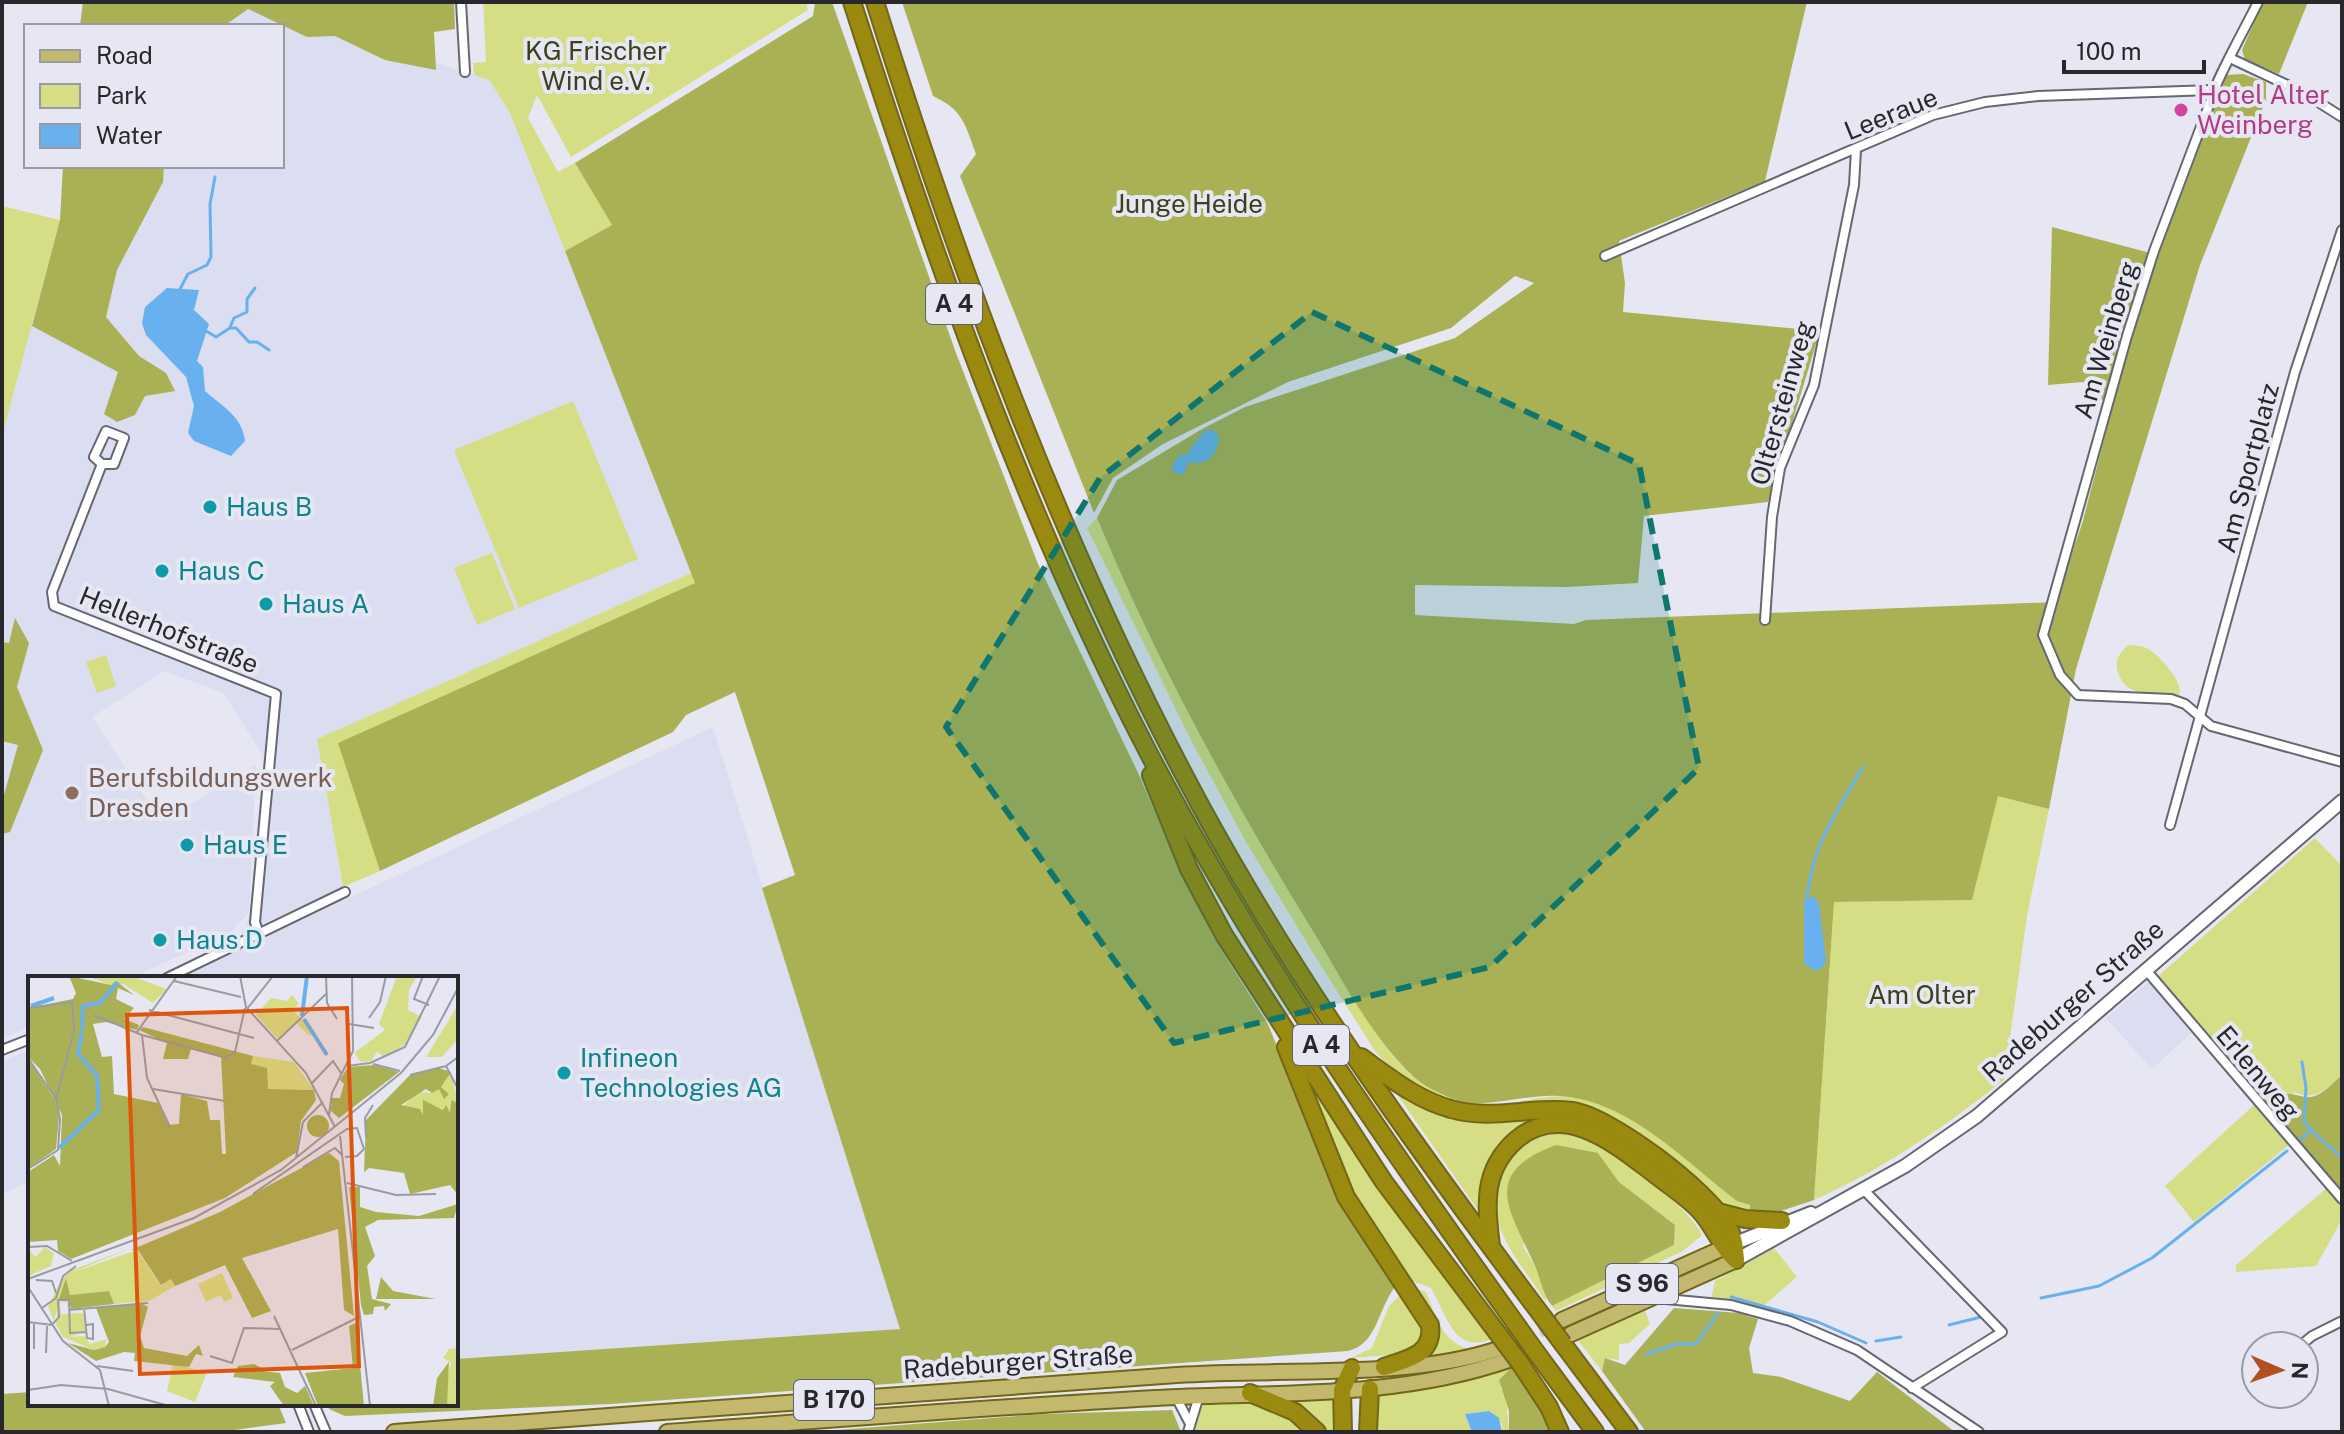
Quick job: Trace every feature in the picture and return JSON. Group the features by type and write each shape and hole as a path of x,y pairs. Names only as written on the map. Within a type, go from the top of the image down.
{"highway":[{"name":"A 4","path":"852,2 918,202 1005,441 1074,601 1146,749 1233,905 1308,1025 1518,1327 1595,1432"},
{"name":"A 4","path":"875,2 988,337 1098,603 1207,817 1297,969 1353,1052 1491,1248 1543,1317 1567,1339 1629,1432"},
{"path":"1146,749 1151,777 1189,869 1224,935 1384,1182 1549,1407 1560,1432"},
{"path":"1272,1013 1338,1181 1427,1317 1430,1340 1420,1353 1384,1367"},
{"path":"1353,1052 1405,1088 1450,1109 1506,1115 1558,1110 1598,1118 1627,1135 1718,1212 1745,1219 1782,1221"},
{"path":"1491,1248 1486,1202 1490,1175 1501,1153 1522,1135 1540,1127 1571,1124 1600,1134 1693,1205 1731,1250"},
{"path":"1718,1212 1731,1250"},
{"path":"1343,1432 1342,1390 1352,1368"},
{"path":"1368,1432 1370,1389"},
{"path":"1250,1393 1295,1412 1317,1432"}],"main road":[{"name":"Radeburger Straße","path":"1562,1320 1818,1211 1905,1166 1977,1116 2342,801"},
{"name":"Radeburger Straße","path":"1567,1339 1650,1297 1782,1221 1818,1211"},
{"name":"Radeburger Straße","path":"394,1432 1179,1375 1384,1367 1507,1351"},
{"name":"Radeburger Straße","path":"667,1432 1176,1397 1370,1389 1447,1378 1507,1351"}],"street":[{"path":"461,2 465,72"},
{"name":"Am Weinberg","path":"2200,719 2185,704 2171,699 2078,695 2060,675 2043,635 2136,308 2212,90 2232,59 2258,2"},
{"path":"453,47 464,46"},
{"path":"2232,59 2304,93 2342,117"},
{"name":"Leeraue","path":"1605,256 1933,115 1985,102 2038,96 2212,90"},
{"name":"Oltersteinweg","path":"1765,620 1772,517 1780,468 1814,385 1854,185 1856,150"},
{"name":"Am Sportplatz","path":"2170,825 2295,372 2342,230"},
{"name":"Hellerhofstraße","path":"102,464 52,592 54,606 276,694 255,922 259,934"},
{"path":"2200,719 2211,726 2342,762"},
{"path":"171,976 345,892"},
{"name":"Erlenweg","path":"2146,970 2342,1199"},
{"path":"2,1050 28,1040"},
{"path":"1863,1189 2002,1332 1912,1388"},
{"path":"1650,1297 1742,1307 1790,1321 1857,1350 1963,1428 1979,1432"},
{"path":"2320,1332 2342,1321"},
{"path":"1189,1427 1199,1396"},
{"path":"1176,1397 1189,1427"},
{"path":"299,1406 309,1432"},
{"path":"315,1406 326,1432"}],"highlighted area":[{"path":"1312,312 1639,464 1699,768 1490,967 1174,1043 946,727 1100,478"}],"shaded area":[{"path":"83,2 248,2 489,80 509,111 693,572 317,739 343,887 240,934 250,917 263,756 224,693 164,671 92,717 161,822 256,765 249,912 231,932 135,976 28,976 28,1027 2,1039 2,436 60,220 63,168 284,168 284,24 80,24"},
{"path":"713,727 900,1329 458,1359 458,976 183,976"},
{"path":"2150,980 2191,1033 2152,1069 2106,1018"},
{"path":"28,1050 28,1182 2,1194 2,1062"}],"green space":[{"path":"83,2 454,2 455,29 434,32 436,70 385,60 335,36 307,37 248,9 227,24 80,24"},
{"name":"KG Frischer Wind e.V.","path":"483,2 806,2 808,10 571,157 537,95 528,118 558,172 575,163 612,225 565,251 509,111 489,80 474,75 473,63 486,62"},
{"path":"815,2 832,2 956,353 1038,564 1214,938 1268,1024 1339,1199 1397,1284 1366,1341 1348,1351 610,1404 345,1416 328,1406 458,1406 458,1359 900,1329 762,888 795,875 735,692 686,715 673,732 380,871 338,743 695,583 565,251 612,225 575,163 813,16"},
{"name":"Junge Heide","path":"902,2 1807,2 1765,181 1619,241 1625,283 1623,312 1820,331 1768,502 1644,516 1638,583 1567,587 1415,585 1415,615 1574,624 1586,620 2055,602 2082,524 2112,409 2083,382 2048,385 2052,227 2158,255 2226,75 2243,74 2266,82 2266,100 2200,265 2076,669 2049,809 1998,796 1972,900 1834,902 1814,1200 1775,1213 1750,1212 1750,1205 1737,1201 1655,1135 1609,1109 1585,1100 1560,1096 1468,1103 1440,1093 1414,1077 1384,1045 1359,1008 1254,832 1170,678 1097,518 1117,480 1202,429 1245,407 1455,338 1534,283 1515,276 1451,328 1288,382 1163,444 1113,478 1094,513 960,176 976,154 969,134 957,113 933,96"},
{"path":"2263,2 2308,2 2279,74 2245,60 2242,50"},
{"path":"63,168 164,168 163,182 117,270 106,317 139,356 166,373 175,391 145,396 135,415 117,422 104,414 118,372 32,326 60,220"},
{"path":"2,206 60,220 2,436"},
{"path":"573,401 638,559 519,608 454,450"},
{"path":"1097,518 1149,633 1236,800 1371,1026 1407,1071 1451,1094 1479,1103 1507,1104 1559,1096 1594,1103 1618,1112 1665,1140 1751,1205 1750,1212 1727,1208 1628,1130 1486,1110 1424,1094 1393,1071 1375,1051 1318,961 1246,842 1191,740 1087,528"},
{"path":"492,553 515,609 477,625 454,568"},
{"path":"693,572 695,583 339,743 380,871 343,887 317,739"},
{"path":"15,618 29,643 17,687 43,750 10,832 2,834 2,802 18,745 2,741 2,642 9,643"},
{"path":"2128,645 2141,646 2159,657 2175,677 2179,696 2135,691 2122,681 2117,661"},
{"path":"106,655 116,686 97,693 86,662"},
{"name":"Am Olter","path":"1998,795 2049,809 2027,916 2004,1080 1913,1146 1865,1175 1814,1200 1834,902 1972,900"},
{"path":"2315,838 2342,866 2342,1075 2314,1095 2294,1092 2274,1117 2156,978"},
{"path":"2342,1075 2342,1190 2274,1117 2281,1095 2312,1097"},
{"path":"1306,1081 1367,1171 1493,1338 1469,1342 1460,1337 1447,1320 1431,1288 1407,1279 1353,1200"},
{"path":"1394,1090 1450,1116 1473,1121 1566,1117 1496,1150 1481,1180 1480,1213"},
{"path":"2254,1105 2289,1145 2194,1222 2165,1186"},
{"path":"1554,1134 1577,1134 1609,1150 1666,1194 1702,1235 1683,1251 1556,1311 1552,1306 1674,1245 1675,1225 1619,1182 1598,1153 1523,1246 1536,1268 1547,1300 1544,1299 1503,1236 1494,1202 1496,1184 1504,1166 1514,1154 1532,1141"},
{"path":"1556,1145 1598,1153 1619,1182 1675,1225 1674,1245 1552,1306 1517,1228 1507,1196 1516,1168 1532,1156"},
{"path":"2328,1187 2342,1202 2342,1219 2316,1266 2236,1272 2236,1265"},
{"path":"1774,1248 1797,1277 1761,1308 1711,1299 1715,1281"},
{"path":"1412,1287 1426,1292 1447,1336 1473,1350 1421,1358 1433,1345"},
{"path":"1403,1292 1423,1325 1420,1344 1402,1354 1351,1358 1372,1348 1389,1306"},
{"path":"1644,1308 1650,1324 1629,1343 1619,1344 1619,1360 1605,1358 1602,1371 1576,1338"},
{"path":"1674,1308 1739,1313 1758,1319 1749,1348 1753,1373 1781,1377 1850,1401 1877,1372 1955,1432 1646,1432 1602,1371 1605,1358 1625,1365"},
{"path":"1513,1366 1500,1387 1506,1395 1509,1432 1502,1432 1502,1424 1489,1411 1465,1414 1472,1432 1372,1432 1376,1399 1380,1396 1449,1385"},
{"path":"1513,1366 1538,1404 1549,1432 1509,1432 1509,1411 1499,1380"},
{"path":"28,1392 28,1406 279,1406 286,1423 220,1432 2,1432 2,1394"},
{"path":"1337,1395 1339,1432 1323,1432 1282,1400"},
{"path":"1208,1402 1272,1404 1312,1432 1192,1432 1197,1411"},
{"path":"1172,1410 1181,1432 810,1432 1043,1414"}],"water":[{"path":"167,288 199,290 194,310 209,324 197,361 203,367 205,391 236,418 245,441 231,456 194,441 188,433 194,406 186,377 146,335 142,323 145,307"},
{"path":"1213,430 1219,436 1211,458 1202,463 1189,462 1183,474 1177,474 1171,468 1179,455 1185,456 1204,431"},
{"path":"1814,896 1819,904 1826,961 1822,968 1815,971 1804,963 1804,900"},
{"path":"1489,1411 1499,1418 1502,1432 1472,1432 1465,1414"}],"waterway":[{"path":"180,289 188,274 207,265 211,257 210,204 215,177"},
{"path":"230,327 234,318 247,312 247,299 255,288"},
{"path":"206,331 216,337 230,328 236,328 249,342 257,342 269,350"},
{"path":"1807,897 1820,844 1863,767"},
{"path":"2302,1062 2306,1088 2304,1121 2311,1130"},
{"path":"2298,1142 2311,1130 2342,1158"},
{"path":"2041,1298 2099,1286 2152,1258 2287,1151"},
{"path":"1731,1297 1818,1322 1866,1343"},
{"path":"1647,1354 1676,1344 1696,1344 1718,1313"},
{"path":"1949,1325 1981,1317"},
{"path":"1876,1341 1901,1337"}],"tunnel":[{"path":"1501,1348 1558,1322"}],"place":[{"name":"Hotel Alter Weinberg","path":"2181,110"},
{"name":"Haus B","path":"210,507"},
{"name":"Haus C","path":"162,571"},
{"name":"Haus A","path":"266,604"},
{"name":"Berufsbildungswerk Dresden","path":"72,793"},
{"name":"Haus E","path":"187,845"},
{"name":"Haus D","path":"160,940"},
{"name":"Infineon Technologies AG","path":"564,1073"}]}
